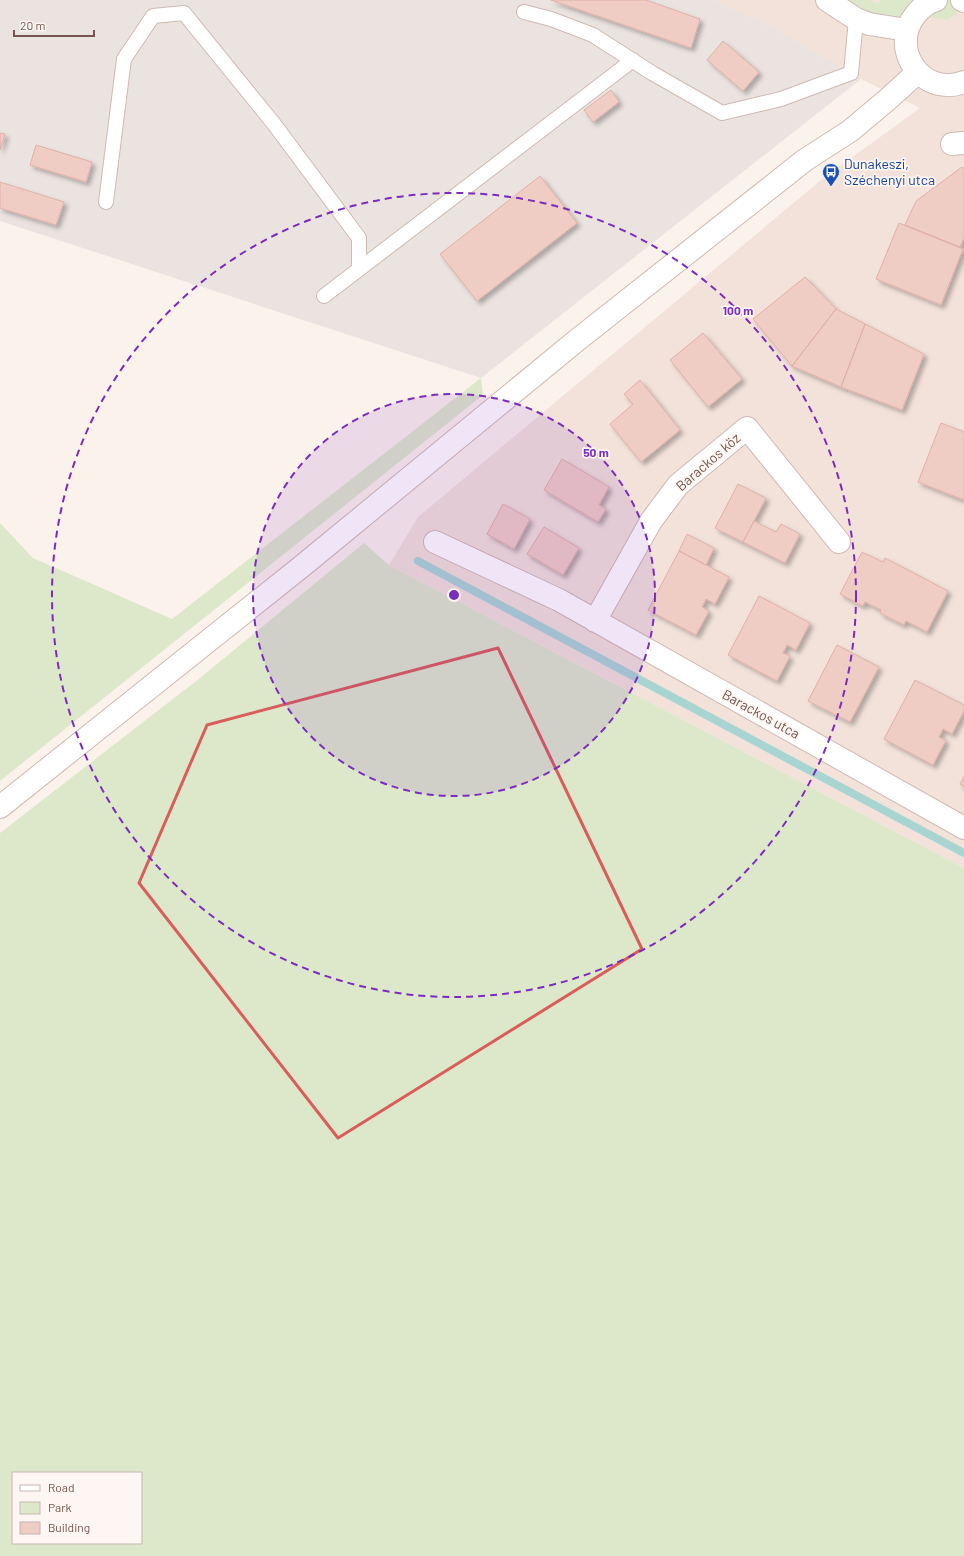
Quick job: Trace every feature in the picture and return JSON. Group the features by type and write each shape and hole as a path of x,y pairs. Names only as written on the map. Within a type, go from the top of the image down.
{"street":[{"path":"827,0 856,19 869,24 907,30"},
{"path":"936,0 921,8 911,20 907,30 906,49 910,63 918,72 931,82 944,85 958,85 964,82"},
{"path":"0,807 301,567 576,341 805,160 850,131 888,100 918,72"},
{"name":"Barackos köz","path":"595,621 651,521 678,485 747,428 839,542"},
{"name":"Barackos utca","path":"435,542 559,600 964,828"}],"lane":[{"path":"524,12 551,19 593,35 652,73 722,113 781,99 851,73 856,19"},
{"path":"106,202 124,59 153,16 184,13 274,124 359,238 360,268"},
{"path":"324,296 633,60"}],"highlighted area":[{"path":"498,648 642,949 338,1138 139,883 207,725"}],"shaded area":[{"path":"0,0 713,0 772,27 861,79 481,378 0,221"},
{"path":"713,0 964,0 964,868 389,565 418,517 821,180 920,108 861,79 772,27"}],"green space":[{"path":"846,0 871,0 877,4 882,0 964,0 964,7 948,20 919,16 884,24"},
{"path":"481,378 483,395 0,781 0,523 33,558 172,619"},
{"path":"364,543 389,565 964,868 964,1556 0,1556 0,833 200,678"}],"building":[{"path":"551,0 646,0 700,19 691,48"},
{"path":"723,41 759,72 743,91 707,60"},
{"path":"611,90 619,102 593,122 584,110"},
{"path":"0,133 5,134 0,150"},
{"path":"36,145 92,162 86,182 30,165"},
{"path":"962,167 964,169 964,238 960,247 905,225 916,201"},
{"path":"540,176 577,223 477,301 440,254"},
{"path":"0,182 64,202 56,225 0,208"},
{"path":"899,223 963,249 941,305 876,279"},
{"path":"805,277 836,309 792,366 753,319"},
{"path":"836,309 865,324 841,387 792,366"},
{"path":"865,324 924,354 902,410 841,387"},
{"path":"703,333 742,379 708,407 670,360"},
{"path":"640,380 680,430 641,462 610,424 633,404 624,394"},
{"path":"941,423 964,432 964,500 918,482"},
{"path":"562,459 609,487 599,505 606,509 598,522 544,490"},
{"path":"738,484 766,498 743,542 715,528"},
{"path":"503,504 530,519 514,549 487,534"},
{"path":"754,521 776,532 781,524 800,534 785,563 743,542"},
{"path":"544,527 579,548 563,575 527,554"},
{"path":"687,534 714,548 706,565 679,551"},
{"path":"679,551 729,577 715,604 706,599 702,607 709,611 696,635 648,610"},
{"path":"862,552 883,562 885,558 948,591 927,632 906,621 904,625 880,613 881,610 865,602 863,606 840,594"},
{"path":"759,596 810,623 796,650 787,645 783,653 790,656 777,681 728,655"},
{"path":"837,645 879,667 850,722 808,701"},
{"path":"915,680 964,705 964,711 952,734 943,729 939,737 946,740 933,765 884,739"},
{"path":"964,776 964,787 960,784"}],"waterway":[{"path":"418,561 964,853"}],"place":[{"name":"Dunakeszi, Széchenyi utca","path":"831,187"}]}
